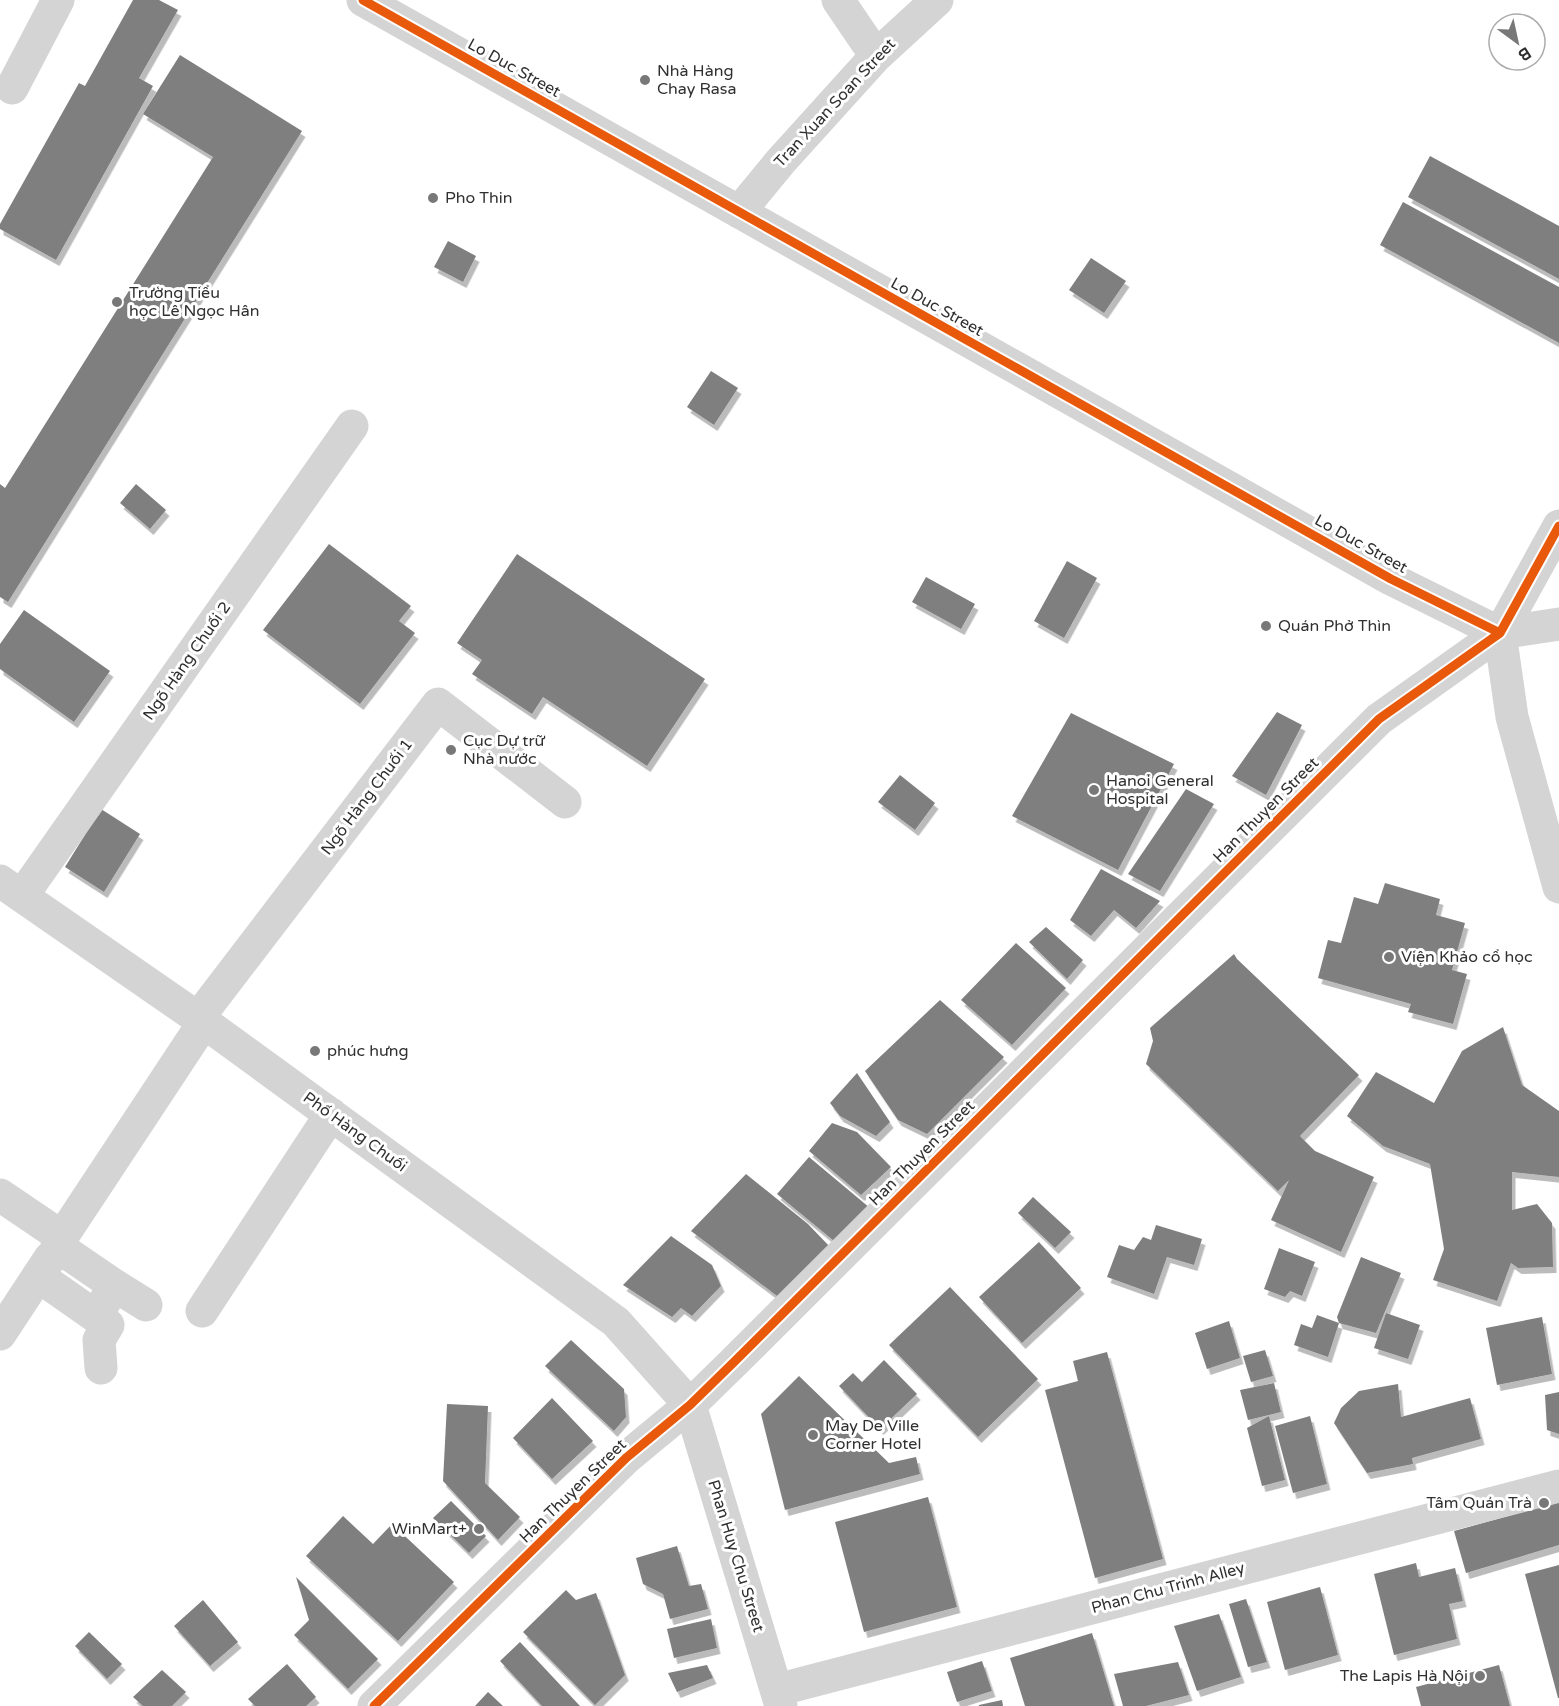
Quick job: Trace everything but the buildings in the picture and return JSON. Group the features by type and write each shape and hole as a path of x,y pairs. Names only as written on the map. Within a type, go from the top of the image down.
{"street":[{"path":"12,88 58,0"},
{"path":"838,0 876,56"},
{"name":"Tran Xuan Soan Street","path":"739,212 781,161 876,56 937,0"},
{"name":"Lo Duc Street","path":"382,5 739,212 1391,579 1500,633"},
{"name":"Ngõ Hàng Chuối 2","path":"11,888 352,426"},
{"path":"1559,526 1500,633 1512,717 1559,887"},
{"path":"1500,633 1559,624"},
{"name":"Han Thuyen Street","path":"374,1706 626,1458 690,1405 1379,719 1500,633"},
{"name":"Ngõ Hàng Chuối 1","path":"201,1020 438,704 565,802"},
{"name":"Phố Hàng Chuối","path":"11,888 201,1020 616,1322 690,1405"},
{"path":"0,1334 201,1020"},
{"path":"202,1311 331,1114"},
{"path":"0,1195 60,1241 107,1297 146,1305"},
{"path":"38,1276 108,1325 99,1340 101,1368"},
{"name":"Phan Huy Chu Street","path":"690,1405 779,1698"},
{"name":"Phan Chu Trinh Alley","path":"779,1698 1559,1486"}],"cycle path":[{"path":"363,0 1391,579 1500,633"},
{"path":"374,1706 626,1458 690,1405 734,1362 1379,719 1500,633 1559,526"}],"place":[{"name":"Nhà Hàng Chay Rasa","path":"645,80"},
{"name":"Pho Thin","path":"433,198"},
{"name":"Trường Tiểu học Lê Ngọc Hân","path":"117,302"},
{"name":"Quán Phở Thìn","path":"1266,626"},
{"name":"Cục Dự trữ Nhà nước","path":"451,750"},
{"name":"Hanoi General Hospital","path":"1094,790"},
{"name":"Viện Khảo cổ học","path":"1389,957"},
{"name":"phúc hưng","path":"315,1051"},
{"name":"May De Ville Corner Hotel","path":"813,1435"},
{"name":"Tâm Quán Trà","path":"1544,1503"},
{"name":"WinMart+","path":"479,1529"},
{"name":"The Lapis Hà Nội","path":"1480,1676"}]}
